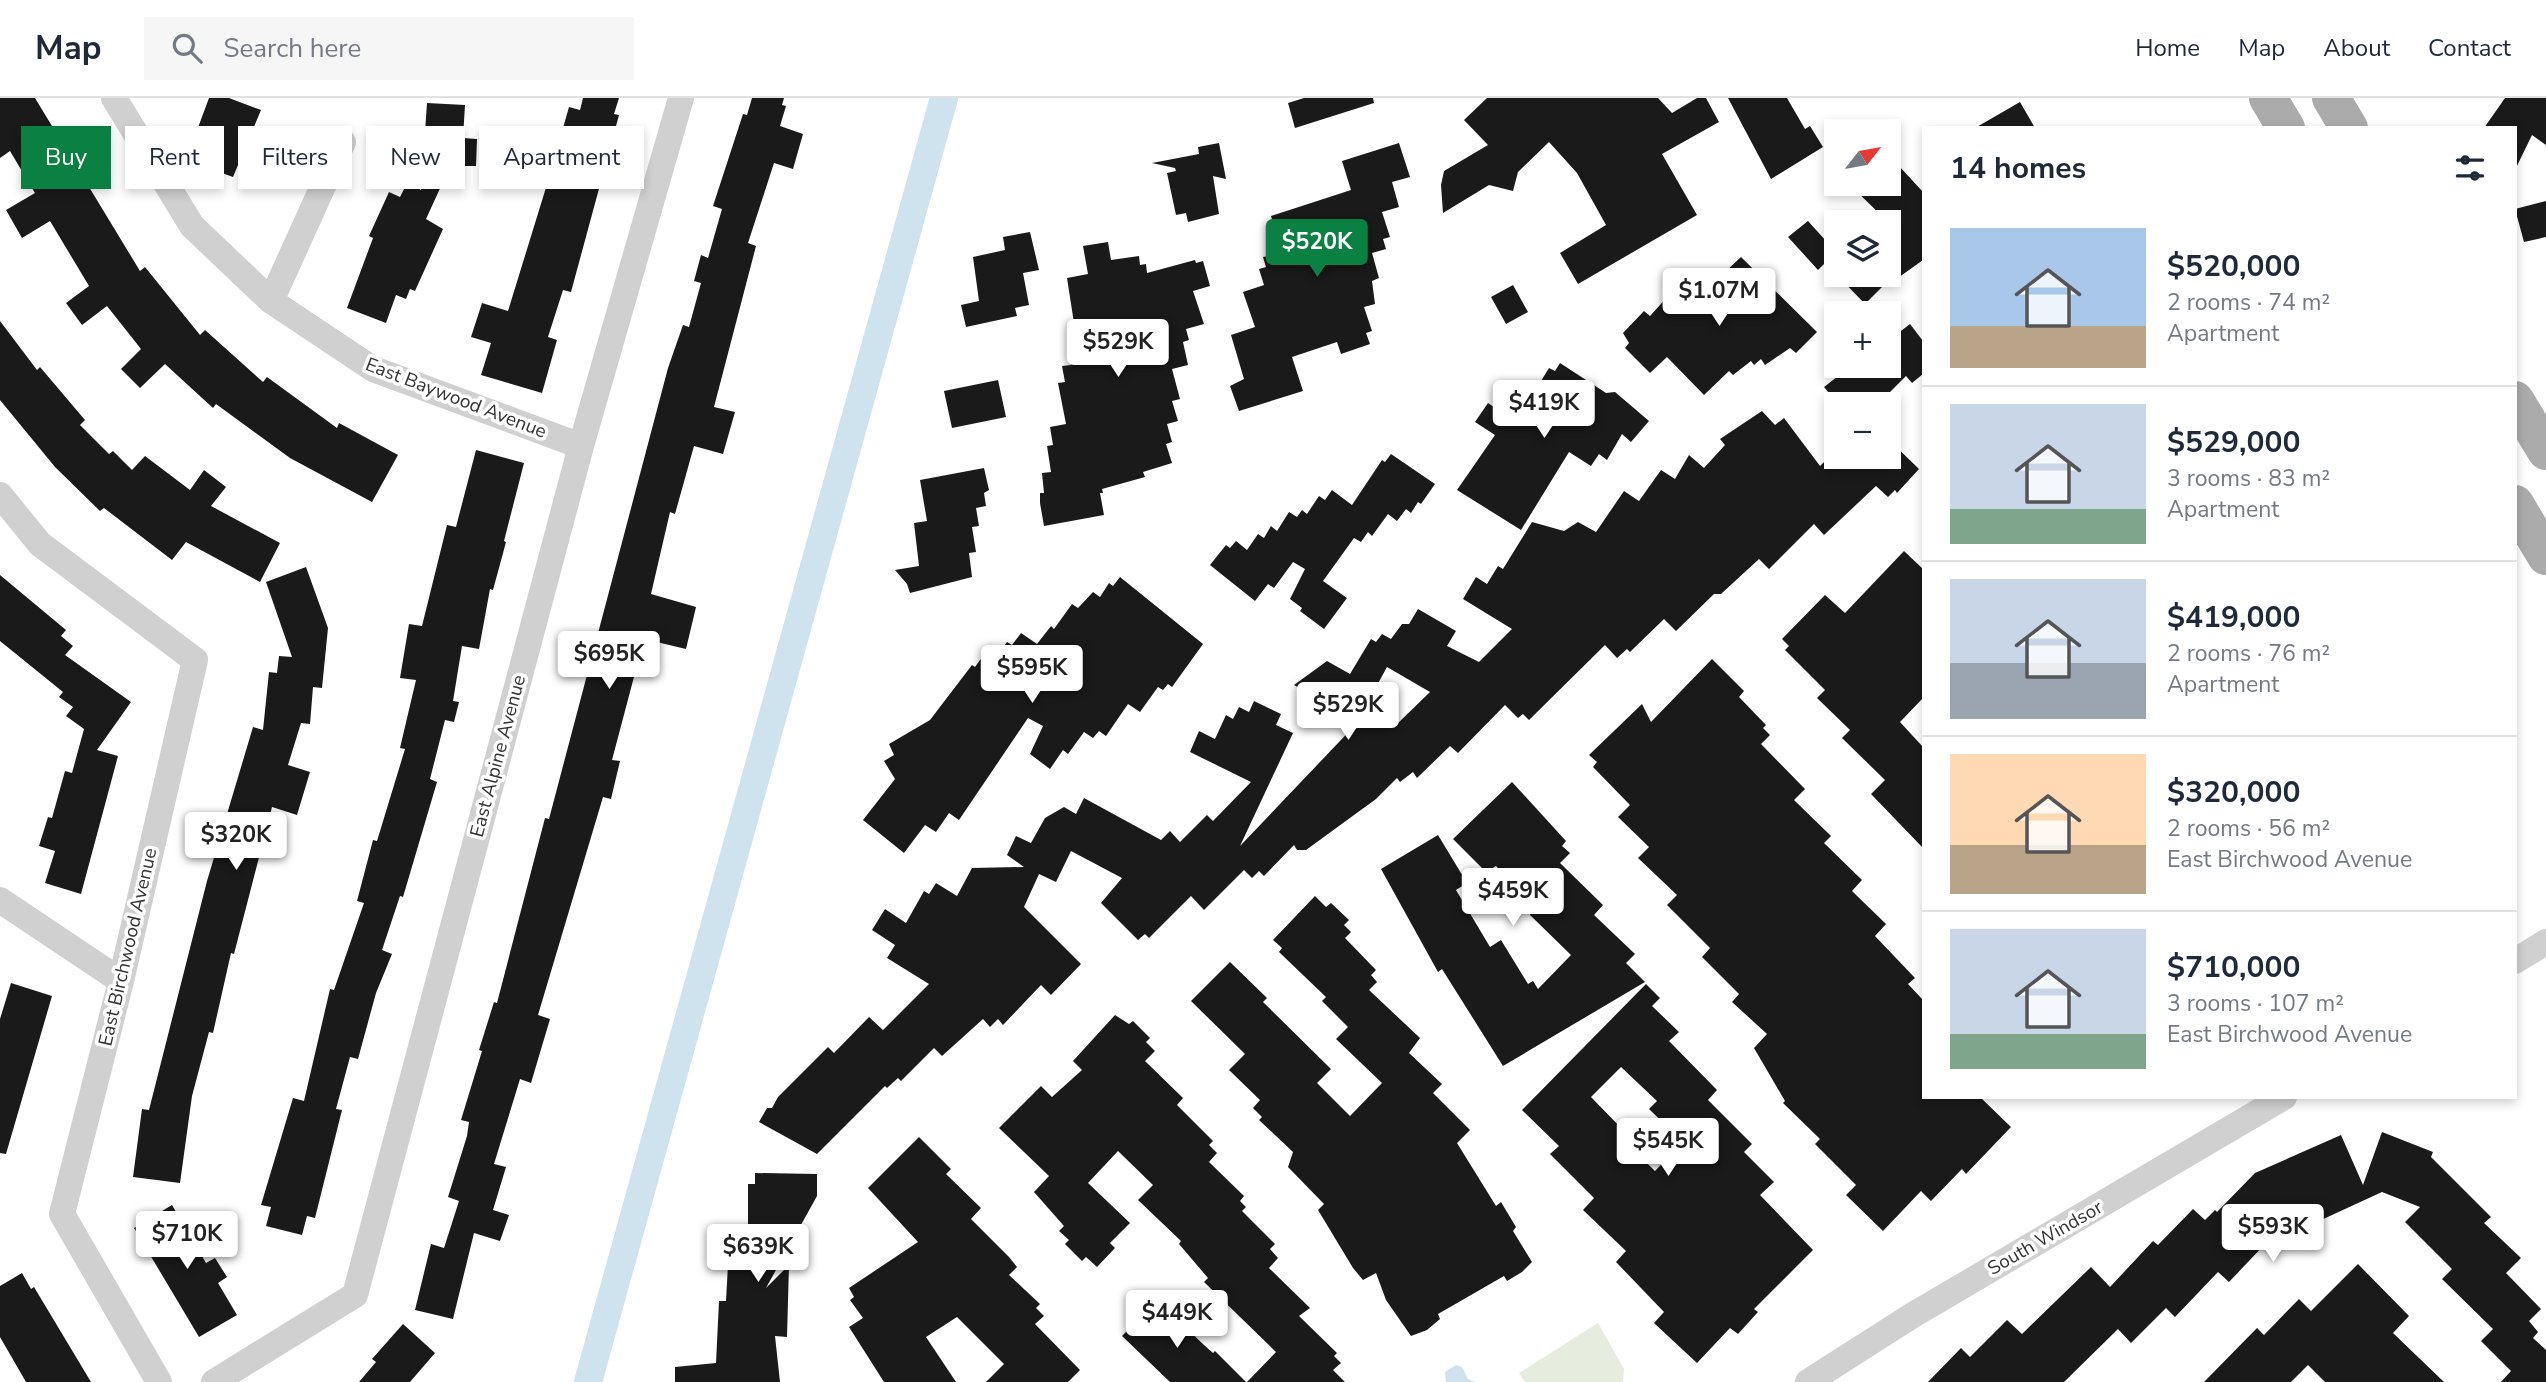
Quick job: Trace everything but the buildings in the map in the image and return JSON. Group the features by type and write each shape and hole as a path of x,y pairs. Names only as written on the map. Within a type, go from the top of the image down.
{"main road":[{"path":"2268,98 2285,126"},
{"path":"2331,98 2348,126"},
{"path":"2517,403 2546,451"},
{"path":"2517,507 2546,556"}],"street":[{"name":"East Baywood Avenue","path":"114,98 192,226 271,301 373,369 581,446"},
{"name":"East Alpine Avenue","path":"214,1382 355,1295 581,446 681,98"},
{"path":"271,301 322,189"},
{"name":"East Birchwood Avenue","path":"0,495 40,544 195,660 121,981 62,1214 159,1382"},
{"path":"0,901 121,981"},
{"path":"2517,960 2546,942"},
{"name":"South Windsor","path":"1808,1382 1913,1315 2281,1099"}],"shaded area":[{"path":"1598,1323 1624,1369 1623,1382 1525,1382 1519,1373"}],"water":[{"path":"1456,1365 1462,1367 1468,1379 1475,1382 1446,1382 1445,1372"}],"waterway":[{"path":"588,1382 944,98"}]}
